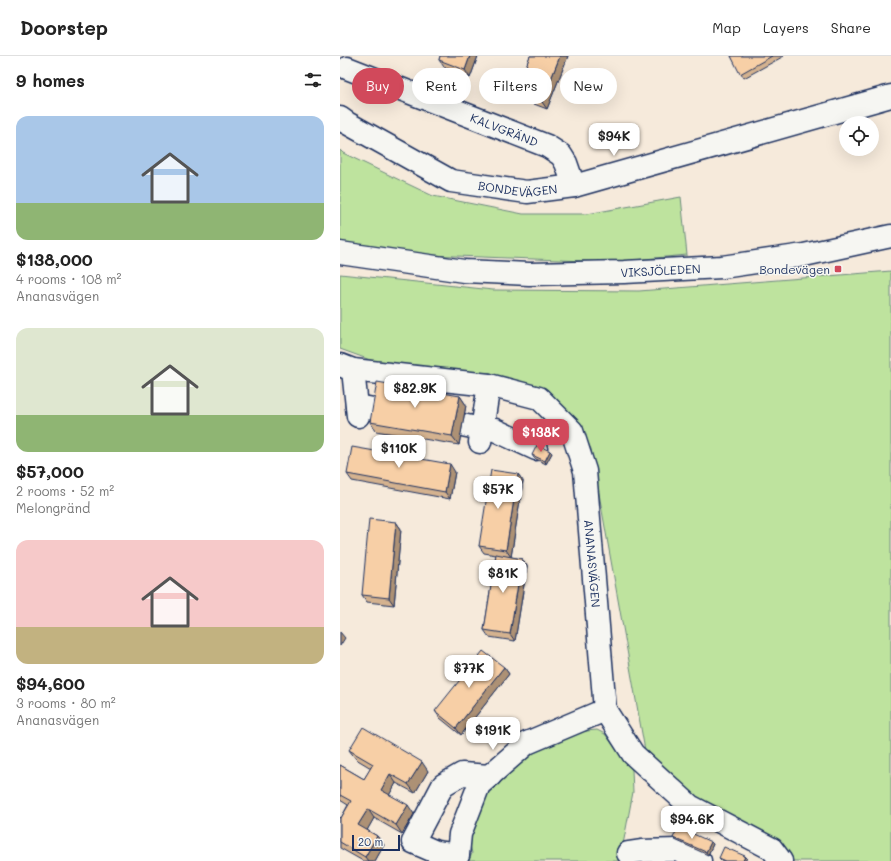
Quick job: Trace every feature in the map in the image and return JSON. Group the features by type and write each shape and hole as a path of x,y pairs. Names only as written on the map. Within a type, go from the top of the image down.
{"street":[{"name":"KALVGRÄND","path":"347,68 547,146 561,155 566,163 574,186"},
{"name":"BONDEVÄGEN","path":"340,118 451,181 527,192 574,186 891,96"},
{"name":"VIKSJÖLEDEN","path":"340,253 464,271 529,274 624,272 714,267 804,256 891,236"},
{"name":"VIKSJÖLEDEN","path":"340,261 428,266"},
{"name":"ANANASVÄGEN","path":"347,368 489,385 539,398 572,431 585,471 605,710 633,754 690,806 772,849 782,861"},
{"path":"347,368 357,411 420,417"},
{"path":"489,385 465,428 495,430 536,449"},
{"path":"490,776 462,774 443,785 413,842 457,859 460,834 479,785 490,776 527,743 605,710"},
{"path":"628,853 641,851 677,850 700,861"}],"green space":[{"path":"340,150 343,153 433,196 523,214 587,214 681,197 687,255 612,262 429,255 340,242"},
{"path":"891,271 891,861 790,861 695,800 646,756 591,449 576,420 546,397 373,361 340,349 340,274 493,290 639,291"},
{"path":"597,730 605,734 632,770 633,792 621,855 622,861 469,861 472,853 467,833 484,795 516,761 575,732"}],"building":[{"path":"440,56 470,56 466,68 460,68 439,60"},
{"path":"530,56 560,56 552,76 552,68 525,68"},
{"path":"731,56 772,56 740,74"},
{"path":"377,382 460,396 452,436 370,422"},
{"path":"537,445 550,451 545,461 532,455"},
{"path":"352,447 450,464 445,492 347,474"},
{"path":"491,470 518,474 506,550 479,546"},
{"path":"369,519 396,522 389,598 362,595"},
{"path":"496,554 522,559 510,634 484,630"},
{"path":"483,651 504,667 456,728 435,711"},
{"path":"363,727 422,762 408,784 390,774 381,790 408,805 396,825 368,809 358,825 377,836 365,857 340,842 340,817 341,818 351,801 340,795 340,765 364,779 373,764 349,750"},
{"path":"678,827 711,842 706,852 673,838"},
{"path":"724,847 745,856 743,861 726,861 719,858"}],"place":[{"name":"Bondevägen","path":"838,269"}]}
